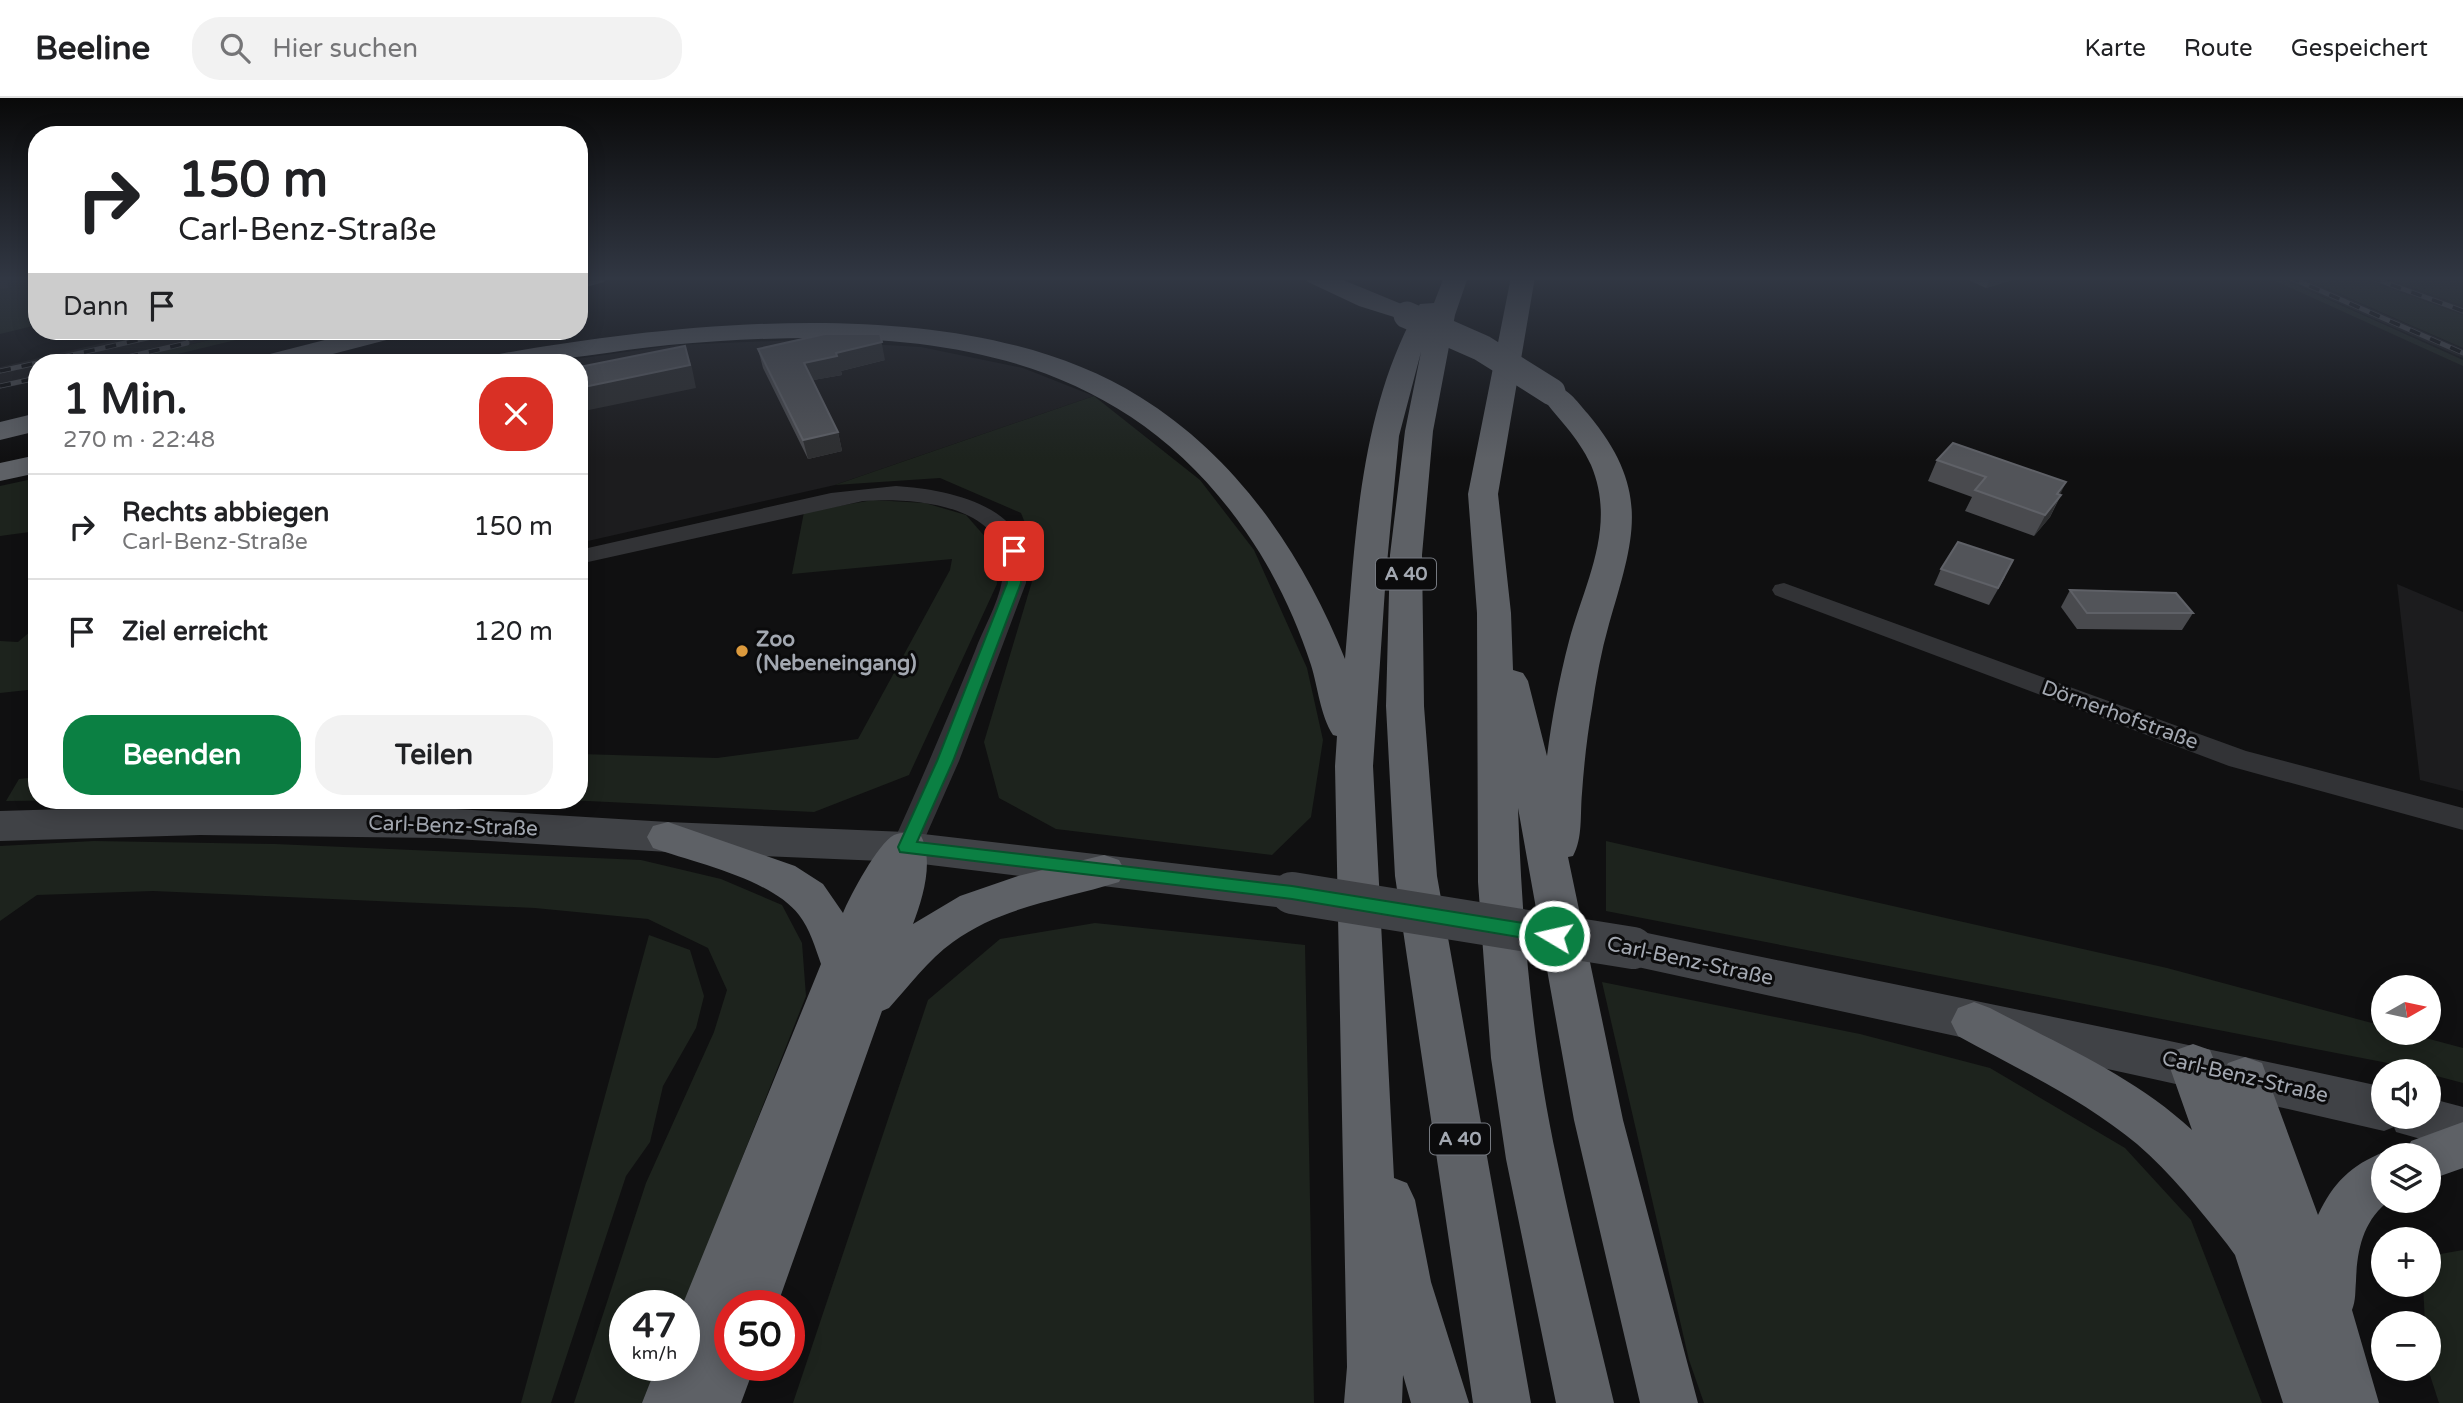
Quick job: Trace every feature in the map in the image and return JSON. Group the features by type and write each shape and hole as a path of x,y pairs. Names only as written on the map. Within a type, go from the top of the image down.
{"highway":[{"path":"546,354 662,338"},
{"path":"924,338 986,348 1056,366 1100,385 1147,412 1166,427 1248,509 1294,585 1321,642 1339,690 1354,766"},
{"path":"1373,1403 1375,1367 1367,1082 1354,766 1368,574 1384,436 1405,358 1414,338"},
{"name":"A 40","path":"1437,338 1419,431 1406,555 1405,706 1416,876 1502,1403"},
{"path":"1467,338 1520,368 1552,392 1576,415 1597,444 1613,480 1620,516 1614,554 1585,649 1565,764 1554,903"},
{"path":"1512,338 1483,494 1494,613 1499,881 1515,1058 1531,1159 1585,1403"},
{"path":"302,354 355,340"},
{"path":"334,354 384,340"},
{"path":"0,431 28,424"},
{"path":"0,440 28,433"},
{"path":"0,472 28,466"},
{"path":"1494,613 1524,737 1554,903 1609,1167 1669,1403"},
{"path":"668,837 790,882 810,898 827,924 843,964"},
{"path":"671,1403 873,893 906,847"},
{"path":"755,1290 902,897 906,847"},
{"path":"860,1010 906,958 937,930 964,914 1009,894 1104,872"},
{"path":"1974,1022 2125,1107 2154,1128 2217,1189 2257,1241"},
{"path":"2193,1065 2312,1403"},
{"path":"2245,1078 2329,1322 2350,1403"},
{"path":"1367,1082 1404,1282 1440,1403"},
{"path":"2441,1153 2463,1145"},
{"path":"2329,1322 2327,1275 2340,1221 2371,1183"},
{"path":"712,1403 721,1381"}],"main road":[{"name":"Carl-Benz-Straße","path":"0,826 200,820 439,823 668,837 906,847 1292,893 1633,948 1974,1022 2193,1065 2371,1106"},
{"path":"2441,1123 2463,1129"}],"street":[{"path":"588,555 853,496 895,493 931,496 967,506 1000,529 1014,551 1014,583 945,761 906,847"},
{"name":"Dörnerhofstraße","path":"1784,590 2239,759 2463,819"}],"shaded area":[{"path":"2401,338 2414,338 2463,360 2463,366"},
{"path":"2417,338 2438,338 2463,349 2463,358"},
{"path":"2440,338 2463,338 2463,348"},
{"path":"116,340 209,340 151,354 56,354"},
{"path":"209,340 236,340 178,354 151,354"},
{"path":"797,340 921,347 1023,368 1094,396 835,485 588,541 588,357 676,345"},
{"path":"28,360 28,383 0,389 0,367"},
{"path":"1094,396 1200,480 1254,550 1307,668 1323,740 1311,817 1272,855 1056,829 999,798 984,742 1039,558 1021,513 940,478 835,485"},
{"path":"28,480 28,532 0,536 0,486"},
{"path":"873,500 925,503 966,515 994,547 997,584 909,775 814,812 588,801 588,754 717,758 858,739 950,570 952,559 792,574 804,512"},
{"path":"2397,584 2463,612 2463,791 2420,780"},
{"path":"28,634 28,690 0,693 0,641 18,642"},
{"path":"28,778 28,801 6,801 19,779"},
{"path":"94,841 275,844 641,860 721,879 782,905 802,943 806,996 690,1290 611,1290 646,1183 714,1032 727,990 708,948 648,919 535,908 153,891 37,895 0,921 0,846"},
{"path":"1606,841 2167,968 2371,1023 2371,1045 2441,1045 2441,1042 2463,1048 2463,1083 2441,1077 2441,1059 2371,1060 1606,911"},
{"path":"1095,923 1305,945 1314,1403 793,1403 800,1381 805,1381 805,1367 928,1000 1000,939"},
{"path":"649,935 690,950 704,996 696,1028 663,1086 650,1142 626,1176 551,1403 521,1403"},
{"path":"1602,982 1860,1034 1990,1068 2125,1148 2191,1220 2262,1403 1704,1403 1689,1360"},
{"path":"2463,1250 2463,1403 2439,1403 2432,1381 2441,1381 2441,1311 2424,1311 2424,1297 2441,1297 2441,1254"},
{"path":"609,1296 609,1381 655,1381 646,1403 574,1403"}],"building":[{"path":"808,338 881,338 882,342 804,363 838,432 803,440 758,349"},
{"path":"685,346 690,365 588,386 588,365"},
{"path":"1953,443 2066,482 2057,494 2061,495 2045,515 1975,490 1986,477 1937,460"},
{"path":"1958,542 2013,560 1998,588 1941,569"},
{"path":"2070,590 2176,593 2193,613 2087,613"}],"railway":[{"path":"2428,338 2463,353"},
{"path":"76,354 138,340"},
{"path":"140,354 187,343"},
{"path":"0,371 28,365"},
{"path":"0,386 28,380"}],"place":[{"name":"Zoo (Nebeneingang)","path":"742,651"}],"route":[{"path":"1014,551 1014,583 945,761 906,847 1292,893 1554,936"}]}
